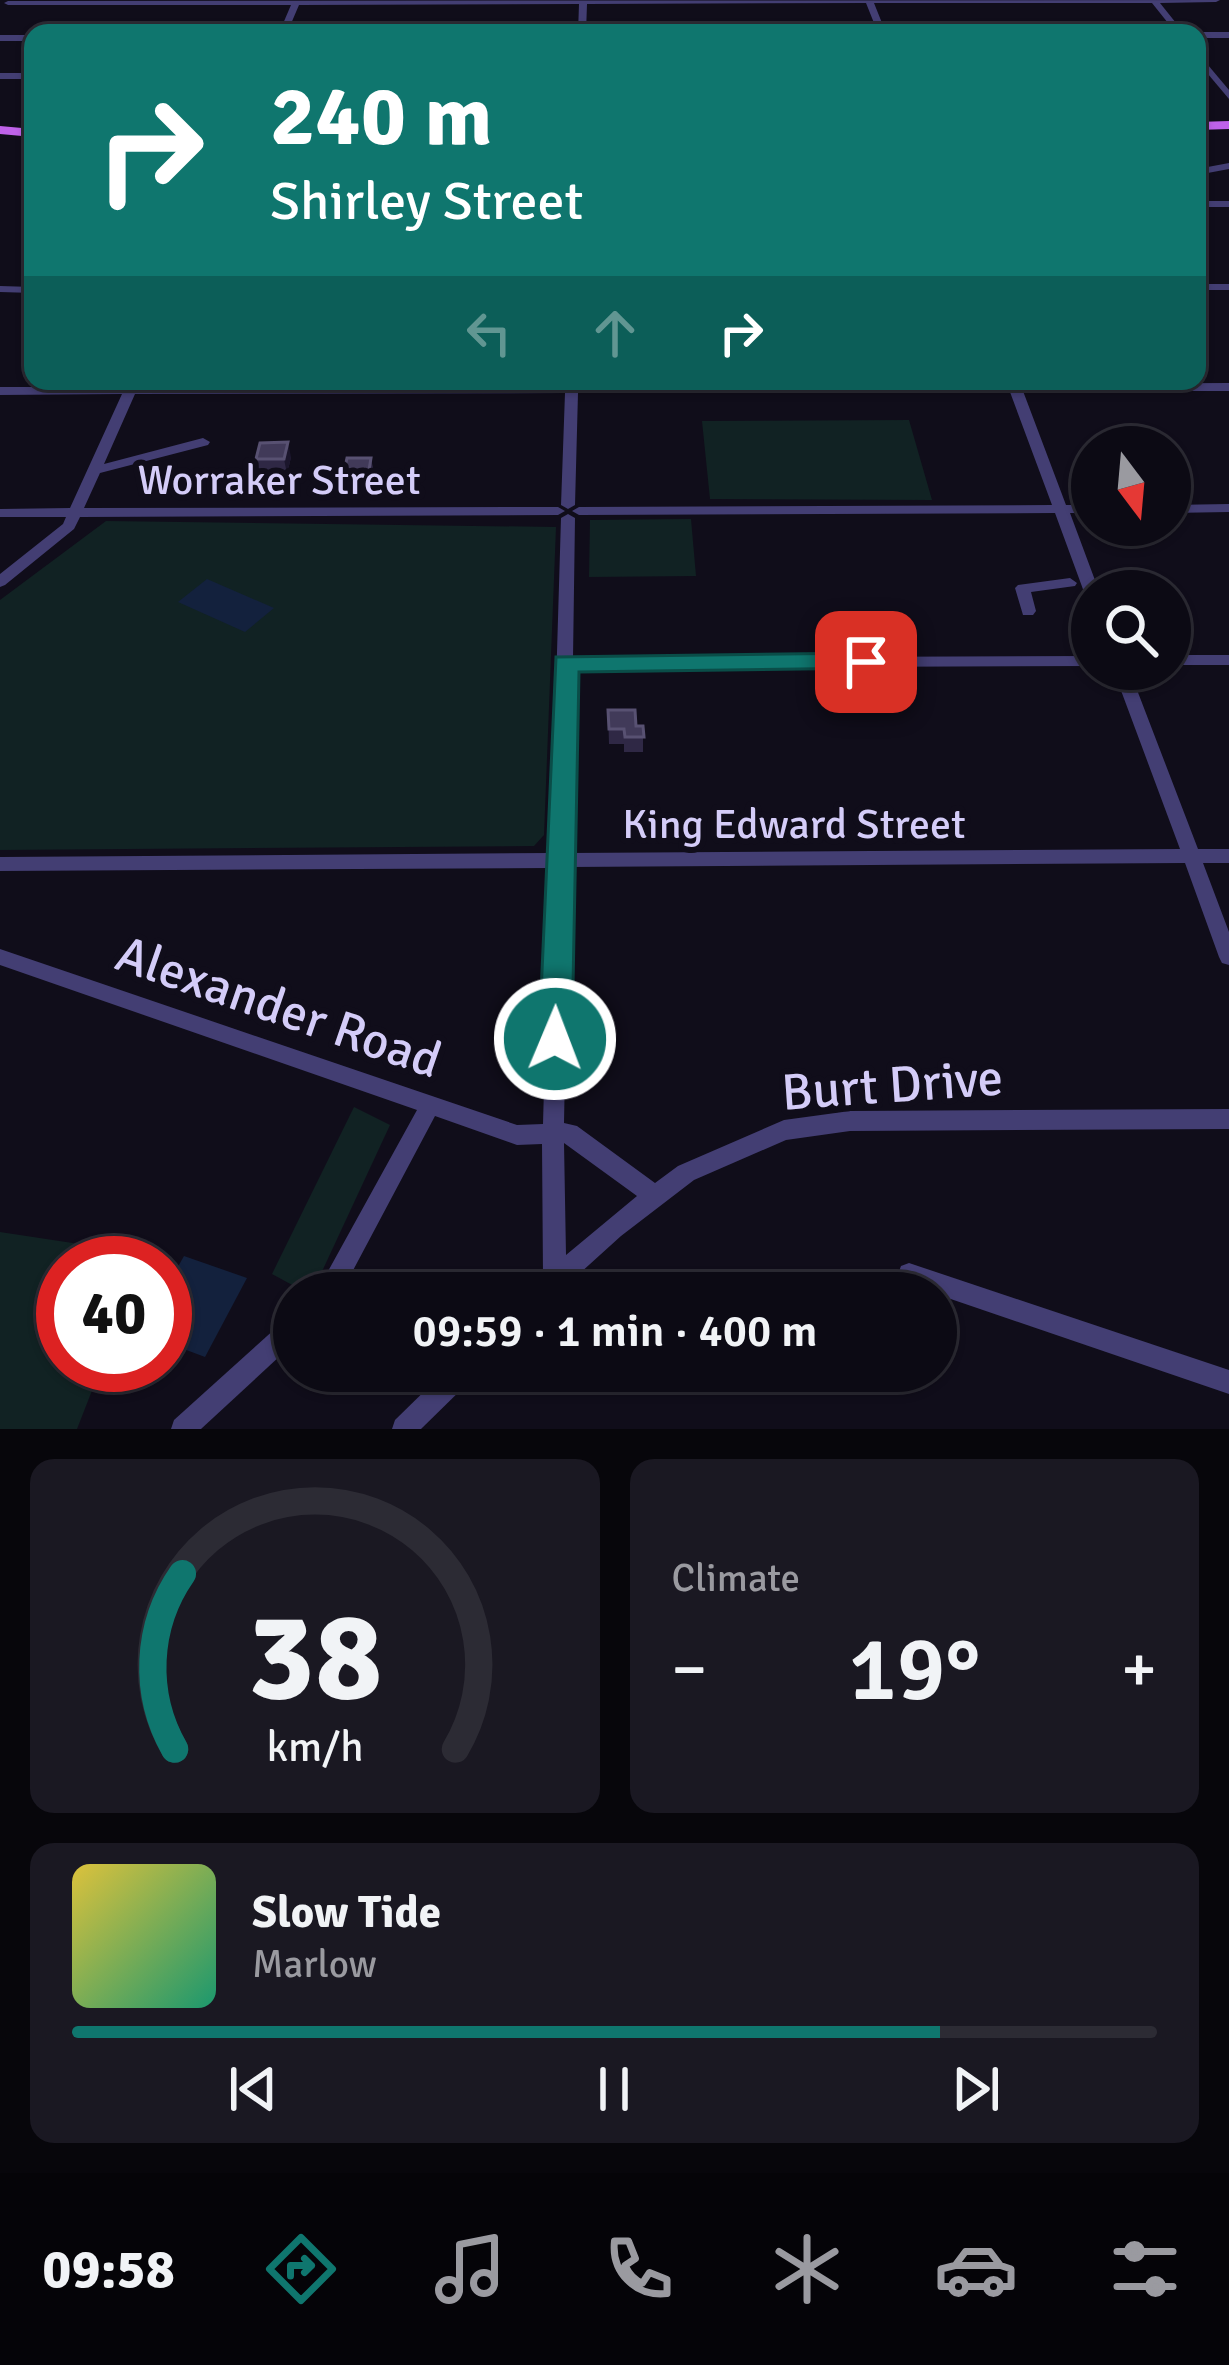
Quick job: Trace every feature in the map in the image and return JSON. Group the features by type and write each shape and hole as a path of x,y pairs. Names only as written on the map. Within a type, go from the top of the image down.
{"street":[{"path":"1154,0 1173,24"},
{"path":"6,5 1216,0"},
{"path":"1206,67 1229,96"},
{"path":"1206,74 1229,74"},
{"path":"0,392 44,390"},
{"path":"0,582 53,542 77,513 130,390"},
{"path":"548,1272 572,390"},
{"path":"1016,390 1084,570"},
{"path":"97,470 203,442"},
{"path":"1191,509 1229,508"},
{"name":"Worraker Street","path":"0,513 1071,509"},
{"path":"1028,611 1023,588 1070,583"},
{"path":"1191,661 1229,660"},
{"path":"566,663 1071,661"},
{"path":"1129,690 1229,957"},
{"name":"King Edward Street","path":"0,863 1229,856"},
{"name":"Alexander Road","path":"0,957 517,1135 553,1132 577,1137 653,1196"},
{"path":"339,1272 430,1106"},
{"name":"Burt Drive","path":"564,1272 653,1196 753,1140 822,1123 1229,1119"},
{"path":"957,1290 1229,1382"},
{"path":"183,1429 273,1346"},
{"path":"404,1429 441,1392"}],"shaded area":[{"path":"909,420 932,500 710,499 702,421"},
{"path":"691,519 696,576 589,577 590,520"},
{"path":"106,521 556,527 544,835 534,846 0,850 0,600"},
{"path":"354,1107 390,1125 322,1272 272,1274"},
{"path":"0,1232 36,1237 36,1392 91,1392 77,1429 0,1429"}],"water":[{"path":"207,579 274,608 245,632 178,602"},
{"path":"192,1259 247,1278 205,1357 192,1352"}],"building":[{"path":"288,442 284,459 256,459 260,443"},
{"path":"347,458 371,458 368,476 343,476"},
{"path":"608,710 635,710 636,726 643,726 644,737 625,737 624,729 609,729"}],"route":[{"path":"555,1039 566,663 866,662"}]}
